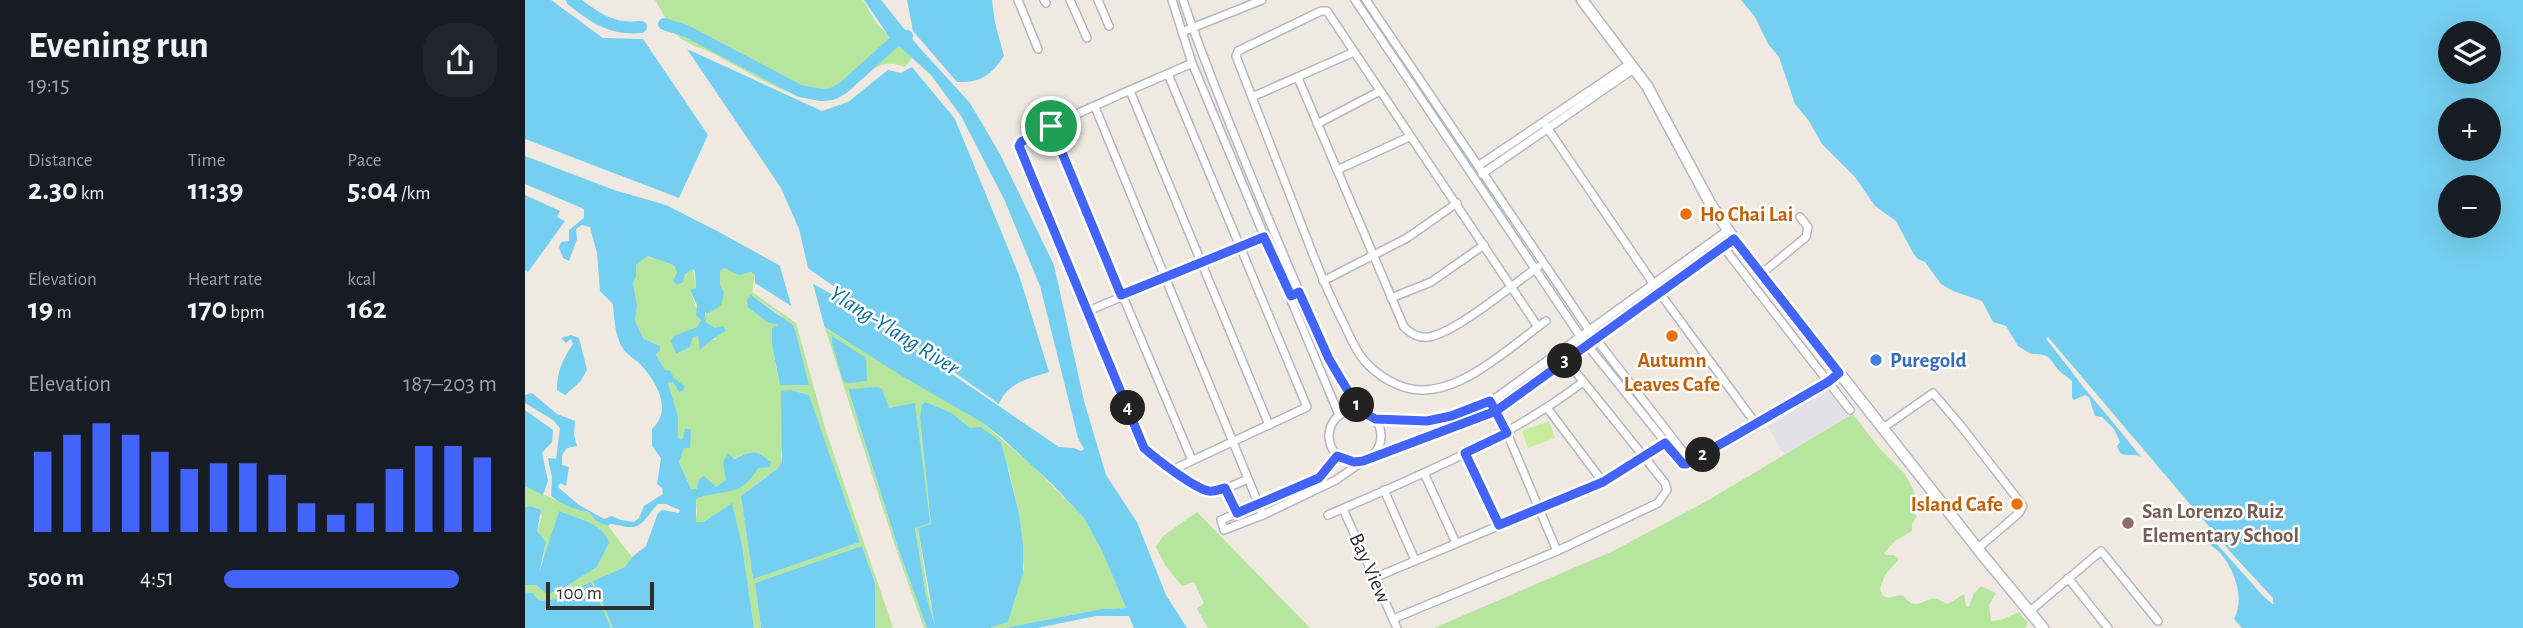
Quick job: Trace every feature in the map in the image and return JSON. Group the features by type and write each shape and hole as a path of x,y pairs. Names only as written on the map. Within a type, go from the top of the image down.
{"main road":[{"path":"1582,0 1647,86 1710,203 1731,234 1977,549 2043,628"}],"street":[{"path":"1019,0 1038,49"},
{"path":"1070,0 1087,38"},
{"path":"1097,0 1109,26"},
{"path":"1172,0 1192,63 1339,415"},
{"path":"1183,0 1199,51 1299,292 1329,359 1360,410"},
{"path":"1182,32 1262,0"},
{"path":"1355,0 1580,336 1668,441 1691,462 1839,373"},
{"path":"1366,0 1589,330 1668,441"},
{"path":"1538,327 1457,203 1409,137 1329,13 1321,10 1238,51 1236,56 1323,281 1363,359 1388,380 1405,387 1421,390 1455,384 1471,375 1538,327 1546,321"},
{"path":"1252,97 1354,52"},
{"path":"1192,63 1051,126 1021,142 1019,146 1144,448 1204,490 1225,488 1248,479"},
{"path":"1476,178 1633,65"},
{"path":"1168,74 1307,407 1172,470"},
{"path":"1297,78 1404,327 1415,336 1432,337 1451,328 1544,262"},
{"path":"1130,91 1269,425"},
{"path":"1317,124 1380,91"},
{"path":"1095,107 1263,515"},
{"path":"1051,126 1192,460"},
{"path":"1471,171 1546,126"},
{"path":"1546,126 1659,292 1756,424"},
{"path":"1337,170 1409,137"},
{"path":"1323,281 1407,238 1457,203"},
{"path":"1761,274 1806,237 1808,227 1800,217"},
{"path":"1363,461 1354,462 1337,456 1332,450 1328,435 1333,420 1339,415 1352,409 1360,410 1375,419 1427,421 1451,416 1490,401 1716,238 1731,234"},
{"path":"1337,456 1319,478 1220,520 1224,530 1263,515 1336,480 1371,457 1496,411 1723,246 1731,234"},
{"path":"1088,311 1264,237"},
{"path":"1716,238 1850,410"},
{"path":"1391,298 1431,282 1484,245"},
{"path":"1291,296 1299,292"},
{"path":"1393,619 1557,551 1664,498 1667,490 1665,483 1574,370"},
{"path":"1328,515 1507,433 1548,409 1583,382"},
{"path":"1883,429 1933,393 1961,426 2023,506 2019,513 1977,549"},
{"path":"1490,401 1507,433 1557,551"},
{"path":"1548,409 1603,482"},
{"path":"1371,457 1377,450 1381,434 1375,419"},
{"path":"1374,578 1603,482 1668,441"},
{"path":"1465,453 1499,525"},
{"path":"1424,473 1457,543"},
{"path":"1225,488 1237,513"},
{"path":"1384,490 1415,560"},
{"name":"Bay View","path":"1343,509 1397,628"},
{"path":"2029,612 2102,551 2158,621"},
{"path":"2068,578 2108,628"}],"shaded area":[{"path":"1827,389 1849,417 1784,455 1768,426"}],"green space":[{"path":"655,0 863,0 877,24 912,58 905,67 893,64 874,69 851,90 832,100 804,98 681,39"},
{"path":"646,256 674,265 677,273 685,274 693,269 696,288 690,290 701,320 697,327 674,337 677,354 690,347 693,337 698,336 701,350 707,342 716,339 715,328 706,322 706,316 720,271 724,268 755,274 752,292 796,323 826,431 893,628 875,628 875,583 862,546 755,583 761,628 754,628 742,545 732,504 704,522 695,522 696,499 738,486 758,467 770,467 751,452 723,462 727,480 716,487 699,479 697,489 691,489 679,462 684,448 683,438 680,440 678,437 678,416 668,383 673,381 671,371 665,371 656,355 660,346 644,339 635,321 637,305 633,283 636,265","holes":["751,295 781,315 809,385 779,382 772,345 772,328 778,325 774,324","791,390 809,395 860,542 753,579 741,496 777,469 782,462"]},
{"path":"825,328 983,423 1034,467 1084,518 1103,553 1126,608 1102,609 1004,628 990,628 1008,622 1024,568 1019,513 1009,470 970,428 922,405 920,418 931,525 918,528 935,626 926,595 915,528 929,523 915,404 889,408 886,407 884,393 848,390 899,551 927,628 924,628"},
{"path":"1853,414 1880,449 1905,474 1915,493 1910,507 1917,516 1912,524 1912,531 1895,541 1884,553 1899,559 1885,575 1880,589 1883,596 1903,596 1914,604 1933,599 1948,604 1964,594 1966,606 1969,607 1974,593 1981,586 1996,593 1989,605 1991,621 2001,620 2019,612 2028,623 2025,628 1434,628 1613,551 1705,502"},
{"path":"1549,421 1555,438 1528,448 1522,431"},
{"path":"525,486 578,510 590,512 596,521 608,526 632,557 625,567 593,581 613,628 591,583 552,600 538,600 533,593 525,592 525,585 536,585 547,594 562,589 597,567 609,543 595,526 559,511 540,574 546,542 537,531 542,516 530,506 525,507"},
{"path":"1197,512 1310,628 1208,628 1197,609 1204,603 1194,582 1182,586 1165,565 1156,547 1163,536"}],"water":[{"path":"525,0 551,0 603,38 643,39 708,135 679,198 525,139"},
{"path":"864,0 881,0 970,103 1000,154 1054,265 1084,401 1106,475 1137,522 1166,595 1187,628 1134,628 1129,616 1096,616 1037,628 1004,628 1102,609 1126,608 1103,553 1084,518 1052,484 983,423 902,376 755,283 755,275 751,272 739,275 724,268 720,271 720,285 724,293 721,305 709,313 705,312 706,322 715,328 723,326 726,330 700,351 698,336 693,337 690,347 676,354 671,341 674,336 697,327 701,320 696,315 697,305 690,290 696,288 695,272 693,269 685,274 683,282 677,285 673,281 677,273 674,265 647,256 636,265 633,283 637,305 635,321 644,339 660,346 656,355 665,370 671,371 673,377 685,387 679,392 673,382 668,383 678,416 680,440 685,428 691,430 690,448 684,448 679,462 691,489 697,489 699,479 704,476 716,487 726,480 723,462 728,453 734,459 757,453 771,462 770,467 758,468 738,489 696,499 696,522 704,522 732,503 742,545 754,628 613,628 593,581 625,567 632,557 646,546 658,513 662,510 679,513 680,510 666,504 658,504 637,526 608,526 596,521 589,512 569,507 555,499 551,496 552,478 548,458 556,459 560,428 553,420 525,403 525,395 532,393 557,414 575,421 574,435 577,446 567,448 562,455 562,465 569,467 566,486 560,483 558,487 579,505 604,519 612,516 634,522 639,518 644,506 663,494 662,488 657,484 661,458 652,446 652,429 658,421 662,403 656,385 638,362 625,352 620,342 613,304 600,291 597,253 590,227 582,225 576,229 577,239 569,261 563,258 559,247 561,242 569,241 569,230 584,218 584,209 525,184 525,156 614,190 666,205 719,232 846,302 1059,447 1081,451 1084,449 1078,438 1040,286 1004,199 961,116 931,75 890,38"},
{"path":"907,0 992,0 1004,56 985,76 973,81 957,82 913,31"},
{"path":"1741,0 2523,0 2523,628 2242,628 2234,619 2239,603 2234,577 2221,554 2203,539 2205,534 2207,533 2273,604 2273,598 2221,542 2048,337 2046,339 2141,457 2120,453 2117,446 2120,442 2114,429 2102,417 2095,416 2089,397 2085,395 2074,400 2072,398 2072,381 2048,357 2031,354 2018,346 2006,326 1993,322 1982,301 1941,284 1925,262 1918,259 1896,221 1875,206 1855,177 1822,144 1795,104 1779,57 1768,44 1755,17"},
{"path":"687,49 822,111 848,102 888,70 901,73 912,67 955,119 1019,275 1049,372 1013,386 999,404 808,268 799,229 781,188"},
{"path":"525,195 560,211 557,217 565,221 528,272 525,270"},
{"path":"751,295 794,326 809,385 780,385 772,345 772,328 778,325 767,322 748,307 747,300"},
{"path":"571,335 579,338 587,370 580,382 565,395 557,390 558,377 573,344 571,339 566,343 561,338"},
{"path":"832,336 866,358 867,381 843,381"},
{"path":"848,389 882,389 889,408 915,403 930,523 915,528 926,595 935,626 918,528 931,524 920,418 922,405 925,402 951,413 970,428 981,427 1001,442 1019,513 1023,546 1023,573 1008,622 990,628 927,628 899,551"},
{"path":"791,390 809,395 860,542 753,579 741,496 777,469 782,462 781,391"},
{"path":"525,410 553,430 552,442 542,453 548,481 543,495 525,486"},
{"path":"525,507 541,510 537,531 546,542 539,573 559,511 589,522 606,536 609,543 597,567 562,589 547,594 536,585 525,585"},
{"path":"862,546 875,583 875,628 761,628 755,583"},
{"path":"591,582 611,628 525,628 525,592 533,593 538,600 552,600"}],"pier":[{"path":"779,263 812,280 825,328 792,308"},
{"path":"2046,337 2273,604 2207,533 2084,388"}],"waterway":[{"path":"572,0 612,25 641,27"},
{"path":"664,24 686,31 800,91 821,95 832,94 843,88 892,44 907,36"}],"place":[{"name":"Ho Chai Lai","path":"1686,214"},
{"name":"Autumn Leaves Cafe","path":"1672,336"},
{"name":"Puregold","path":"1876,360"},
{"name":"Island Cafe","path":"2017,504"},
{"name":"San Lorenzo Ruiz Elementary School","path":"2128,523"}],"route":[{"path":"1051,126 1021,142 1019,146 1144,448 1204,490 1225,488 1237,513 1319,478 1337,456 1354,462 1363,461 1496,411 1734,239 1839,373 1828,382 1686,464 1683,464 1665,443 1603,482 1499,525 1465,453 1507,433 1496,411 1490,401 1451,416 1427,421 1375,419 1366,411 1360,410 1329,359 1299,292 1291,296 1264,237 1121,295 1051,126"}],"water label":[{"name":"Ylang-Ylang River","path":"894,331"}]}
